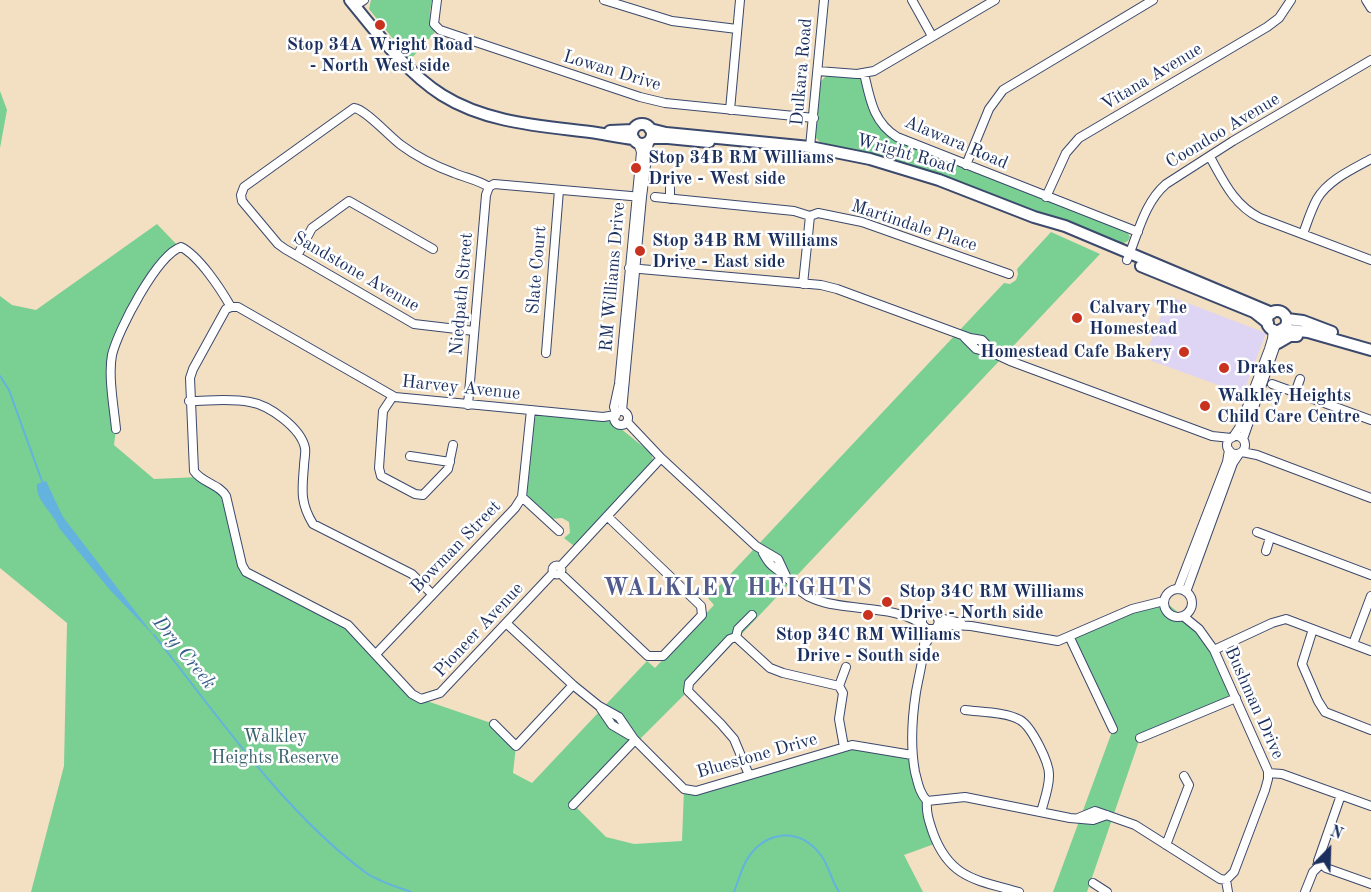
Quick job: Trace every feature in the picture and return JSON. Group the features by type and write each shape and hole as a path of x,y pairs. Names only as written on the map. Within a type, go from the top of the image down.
{"main road":[{"name":"Wright Road","path":"356,2 396,53 432,88 468,108 506,119 576,124 642,137 673,138 695,142 745,141 810,147 870,159 929,176 1104,242 1128,257 1277,324 1342,343 1371,348"},
{"name":"Wright Road","path":"1277,324 1303,321 1371,348"},
{"path":"1278,343 1293,336 1342,343"}],"street":[{"name":"Lowan Drive","path":"437,0 434,24 440,30 648,100 814,118"},
{"path":"604,0 672,21 737,29"},
{"path":"730,110 740,0"},
{"name":"Dulkara Road","path":"810,147 824,0"},
{"path":"912,0 932,36"},
{"path":"818,71 864,73 879,69 995,0"},
{"path":"966,165 988,109 1003,90 1153,0"},
{"name":"Vitana Avenue","path":"1046,197 1066,153 1079,138 1267,27 1279,18 1291,0"},
{"path":"1366,0 1371,8"},
{"name":"Coondoo Avenue","path":"1128,257 1148,208 1161,189 1233,141 1371,60"},
{"name":"Alawara Road","path":"864,73 876,115 897,137 1138,232"},
{"name":"Sandstone Avenue","path":"474,331 414,324 297,256 278,244 242,201 241,195 244,187 354,108 361,109 386,134 425,161 477,180 489,187"},
{"name":"RM Williams Drive","path":"619,418 639,197 642,137"},
{"path":"1210,157 1232,196 1242,207 1260,218 1371,260"},
{"path":"1303,234 1322,192 1333,182 1371,159"},
{"path":"489,187 494,184 639,197"},
{"name":"Niedpath Street","path":"468,405 486,195 489,187"},
{"path":"670,189 670,199"},
{"name":"Slate Court","path":"546,353 559,190"},
{"name":"Martindale Place","path":"655,197 794,211 810,216 818,213 862,222 1009,274"},
{"path":"297,256 312,228 349,201 433,249"},
{"path":"803,284 810,216"},
{"path":"116,429 112,355 125,320 141,291 172,250 181,247 190,251 231,306 226,309 193,369 189,384 195,471 199,477 222,490 226,496 244,570 348,625 376,654"},
{"path":"632,269 837,289 961,335 976,349 995,354 1212,436 1233,453 1257,455 1371,498"},
{"name":"Harvey Avenue","path":"231,306 238,307 393,396 405,399 619,418"},
{"path":"1182,590 1233,464 1240,453 1278,343 1277,324"},
{"path":"1182,590 1223,472 1228,448 1239,428 1277,324"},
{"path":"1295,393 1300,379"},
{"path":"1272,384 1371,420"},
{"path":"393,396 383,411 379,468 381,476 416,494 423,495 448,469 453,445"},
{"path":"189,401 253,402 287,421 299,433 305,448 302,498 304,510 313,524 412,574 432,594"},
{"name":"Bowman Street","path":"376,654 515,508 522,497 531,410"},
{"path":"619,418 762,552 770,565 813,599 898,615 910,613 923,623 935,628 970,626"},
{"path":"1212,436 1238,436 1257,455"},
{"path":"410,456 450,462"},
{"name":"Pioneer Avenue","path":"376,654 412,694 421,699 440,693 558,571 661,458"},
{"path":"522,497 559,531"},
{"path":"558,571 648,656 663,656 702,615 701,606 607,516"},
{"path":"1257,532 1371,575"},
{"path":"1266,551 1270,537"},
{"path":"1164,605 1169,591 1182,590"},
{"path":"1164,605 1172,616 1183,616 1190,610 1192,601 1182,590"},
{"path":"1353,644 1371,596"},
{"path":"926,645 923,623 932,613 939,618 970,626 1058,641 1070,638 1137,608 1164,605"},
{"name":"Bushman Drive","path":"1190,610 1195,616 1199,629"},
{"path":"736,637 738,629 752,615"},
{"name":"Bushman Drive","path":"1183,616 1199,629 1215,650 1268,773 1265,790 1234,872 1226,880"},
{"path":"939,618 939,623 926,645 916,692 912,755 920,794 927,801 926,814 940,852 954,866 970,878 1020,892"},
{"path":"1215,650 1272,622 1286,619 1371,651"},
{"name":"Bluestone Drive","path":"506,623 573,685 599,706 619,717 633,738 684,789 696,791 852,745 912,755"},
{"path":"1313,629 1302,664 1318,701 1325,712 1371,730"},
{"path":"736,637 770,668 839,686 843,693 839,719 844,747"},
{"path":"736,637 730,639 689,683 688,691 734,739 749,775"},
{"path":"1070,638 1113,729"},
{"path":"839,686 846,667"},
{"path":"494,724 516,746 573,685"},
{"path":"1140,738 1236,698"},
{"path":"965,710 1012,717 1021,720 1029,727 1047,763 1049,776 1041,812"},
{"path":"573,805 633,738"},
{"path":"1268,773 1282,774 1371,806"},
{"path":"1166,845 1189,785 1185,776"},
{"path":"1341,795 1318,861 1326,868 1371,884"},
{"path":"927,801 965,797 1077,819 1096,820 1107,815 1135,825 1220,879 1226,880 1228,892"},
{"path":"1305,892 1313,872 1321,864"},
{"path":"1093,883 1107,892"}],"shaded area":[{"path":"1169,296 1266,333 1243,394 1144,358"}],"green space":[{"path":"371,0 432,0 430,21 435,32 410,60 369,9"},
{"path":"827,75 861,79 873,116 888,136 1126,230 1130,237 1128,241 1119,245 919,167 820,142 815,137 821,81"},
{"path":"0,91 7,110 0,148"},
{"name":"Walkley Heights Reserve","path":"157,224 179,247 156,272 129,313 111,369 116,429 114,445 154,479 199,477 225,493 244,570 348,625 418,698 494,724 516,746 513,773 532,783 647,661 655,668 714,605 708,598 1004,283 1010,284 1016,280 1017,269 1051,232 1100,254 688,691 574,805 606,837 634,844 682,841 684,789 696,791 852,745 912,755 937,843 904,855 923,892 31,892 64,766 67,623 0,568 0,296 12,305 36,310"},
{"path":"537,414 602,418 615,424 651,453 653,460 574,546 564,538 570,533 569,522 562,518 551,519 531,501 527,494 534,420"},
{"path":"1164,601 1199,629 1236,698 1140,738 1087,892 1053,892 1113,729 1067,639 1137,608"}],"water":[{"path":"46,481 63,517 155,637 110,590 59,528 37,490 37,484"}],"waterway":[{"name":"Dry Creek","path":"0,376 9,390 43,484"},
{"name":"Dry Creek","path":"154,635 253,761 307,821 365,872 381,881 411,892"},
{"name":"Dry Creek","path":"734,892 744,865 753,851 762,843 782,836 802,839 811,845 823,858 839,892"}],"place":[{"name":"Stop 34A Wright Road - North West side","path":"380,25"},
{"name":"Stop 34B RM Williams Drive - West side","path":"636,168"},
{"name":"Stop 34B RM Williams Drive - East side","path":"640,251"},
{"name":"Calvary The Homestead","path":"1077,318"},
{"name":"Homestead Cafe Bakery","path":"1184,352"},
{"name":"Drakes","path":"1224,368"},
{"name":"Walkley Heights Child Care Centre","path":"1205,406"},
{"name":"Stop 34C RM Williams Drive - North side","path":"887,602"},
{"name":"Stop 34C RM Williams Drive - South side","path":"868,615"}],"district":[{"name":"WALKLEY HEIGHTS","path":"738,589"}]}
